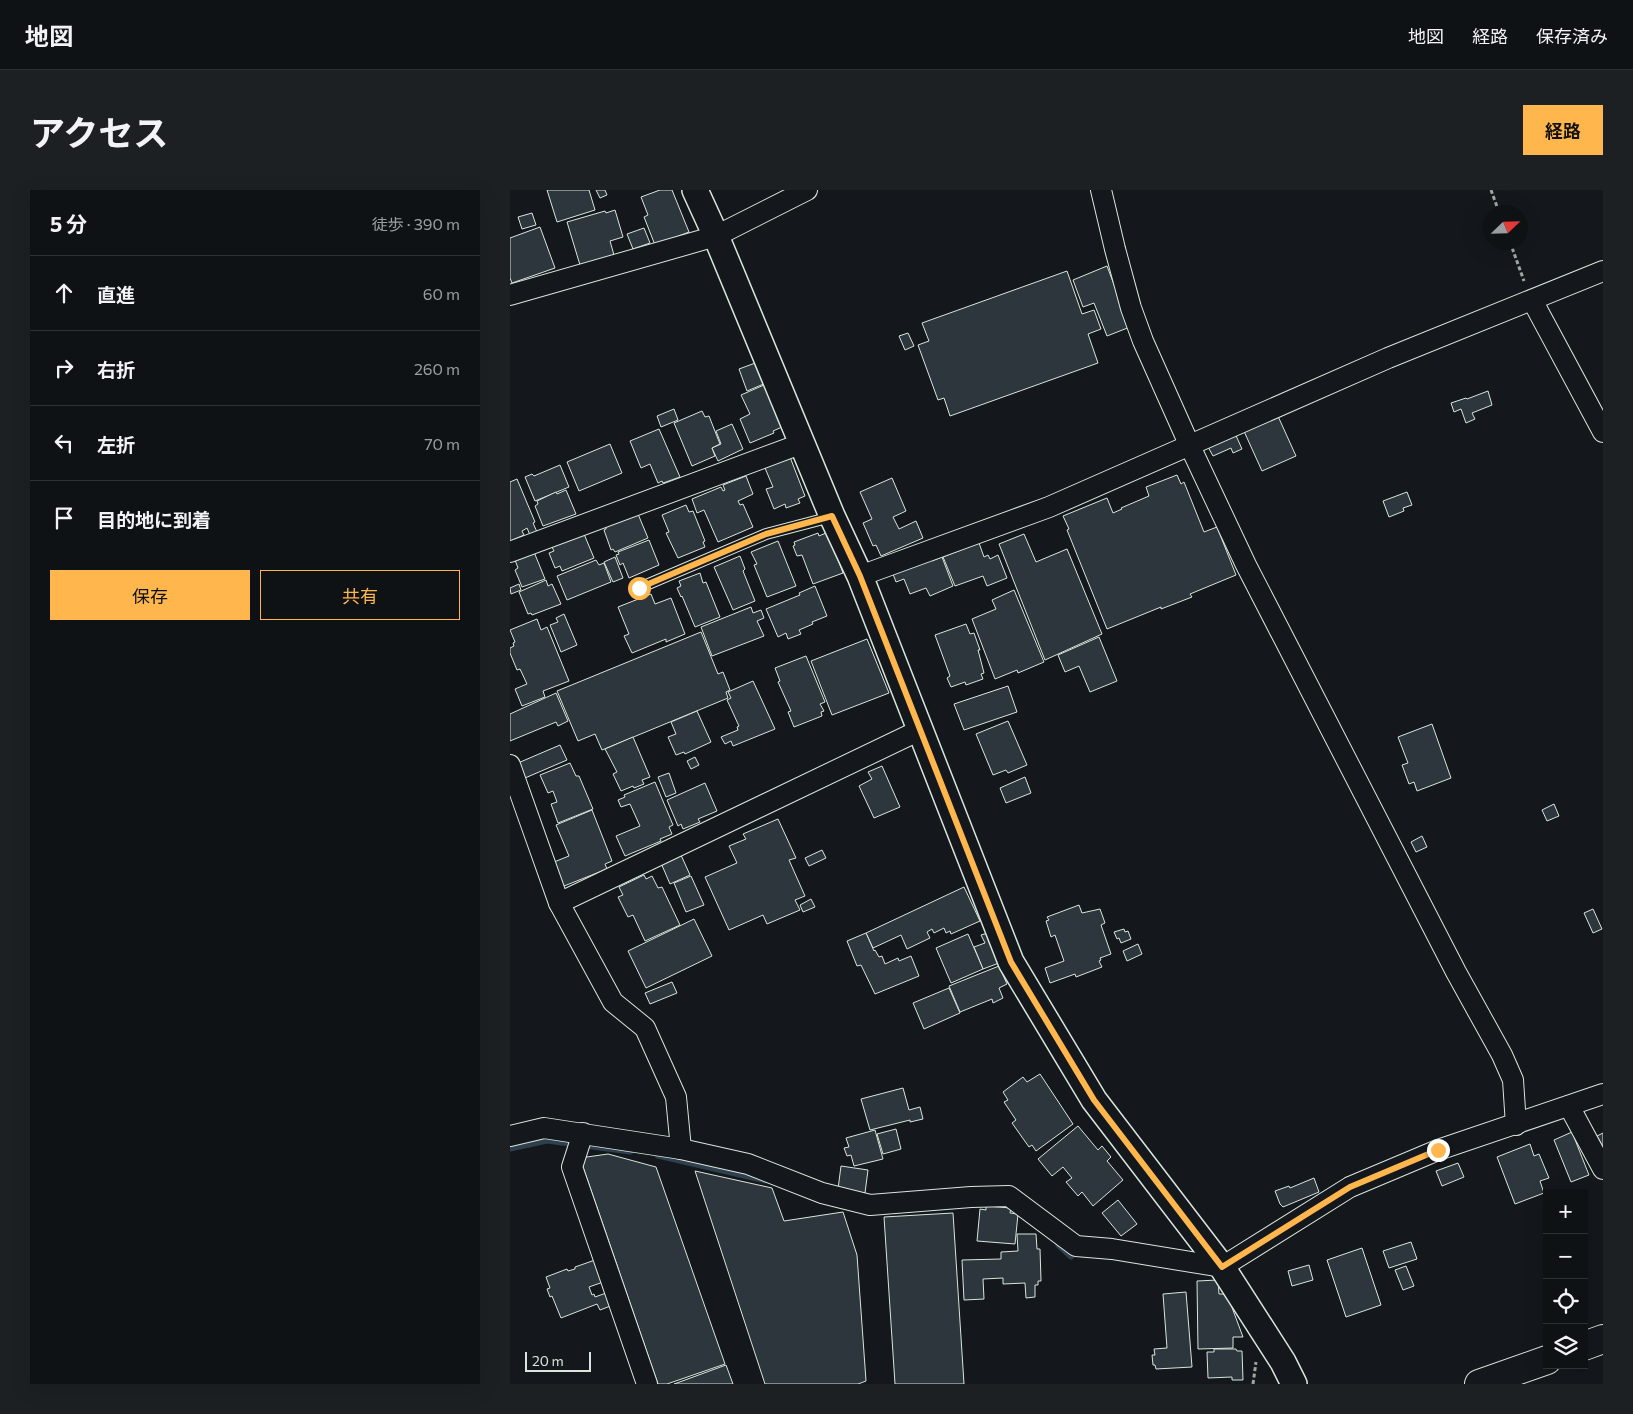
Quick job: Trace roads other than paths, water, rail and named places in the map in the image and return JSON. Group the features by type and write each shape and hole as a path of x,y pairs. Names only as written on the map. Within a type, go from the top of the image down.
{"highway":[{"path":"1588,1345 1603,1339"},
{"path":"1479,1384 1543,1361"}],"street":[{"path":"696,190 832,516 860,576 1011,962 1094,1100 1222,1267 1284,1362 1294,1384"},
{"path":"510,295 716,236 807,190"},
{"path":"1101,190 1115,249 1143,341 1189,444 1251,574 1456,972 1514,1080 1516,1125"},
{"path":"860,576 1049,507 1388,358 1603,271"},
{"path":"1532,300 1603,432"},
{"path":"510,552 803,443"},
{"path":"559,903 920,730"},
{"path":"510,765 559,903 614,1002 645,1028 676,1097 681,1148"},
{"path":"510,1136 544,1128 681,1148 748,1164 822,1193 870,1205 1009,1196 1076,1246 1112,1249 1222,1267 1350,1187 1438,1150 1603,1094"},
{"path":"1569,1106 1603,1168"},
{"path":"583,1133 572,1167 647,1384"}],"lane":[{"path":"639,588 766,534 832,516"}],"waterway":[{"path":"510,1148 547,1140 630,1151"},
{"path":"658,1155 765,1180"},
{"path":"1059,1245 1071,1256"}]}
